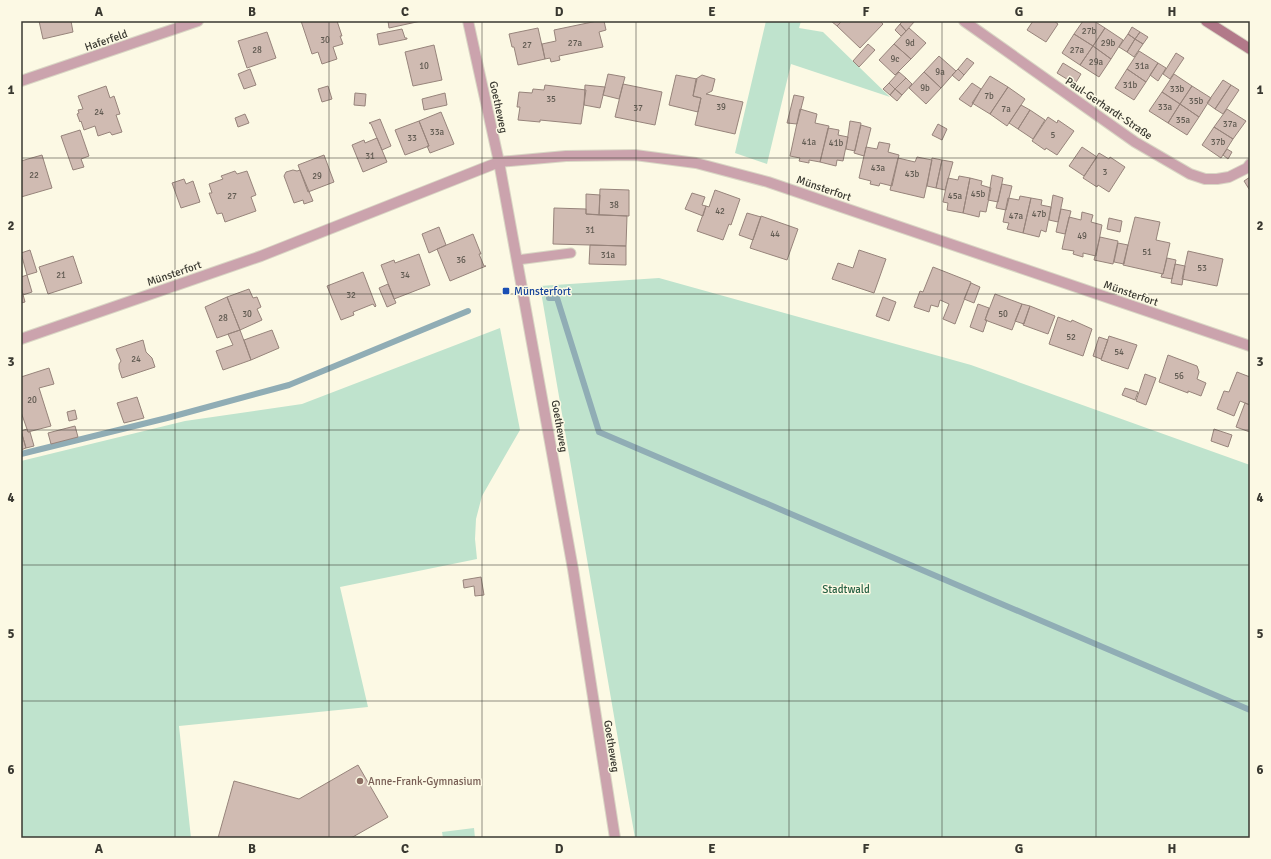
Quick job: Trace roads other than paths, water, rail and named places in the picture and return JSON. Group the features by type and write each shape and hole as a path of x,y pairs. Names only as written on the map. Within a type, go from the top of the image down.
{"main road":[{"path":"1206,21 1250,49"}],"street":[{"name":"Haferfeld","path":"21,81 198,21"},
{"name":"Goetheweg","path":"468,21 499,162 573,569 615,838"},
{"name":"Paul-Gerhardt-Straße","path":"964,21 1135,142 1190,174 1204,179 1229,177 1244,170 1250,164"},
{"name":"Münsterfort","path":"21,339 261,256 499,162 566,156 635,156 696,163 768,182 1250,346"}],"lane":[{"path":"517,260 572,253"}],"waterway":[{"path":"549,298 557,298 599,432 1250,710"},
{"path":"21,454 167,418 289,385 468,311"}],"place":[{"name":"Münsterfort","path":"506,291"},
{"name":"Anne-Frank-Gymnasium","path":"360,781"}],"park label":[{"name":"Stadtwald","path":"846,589"}]}
